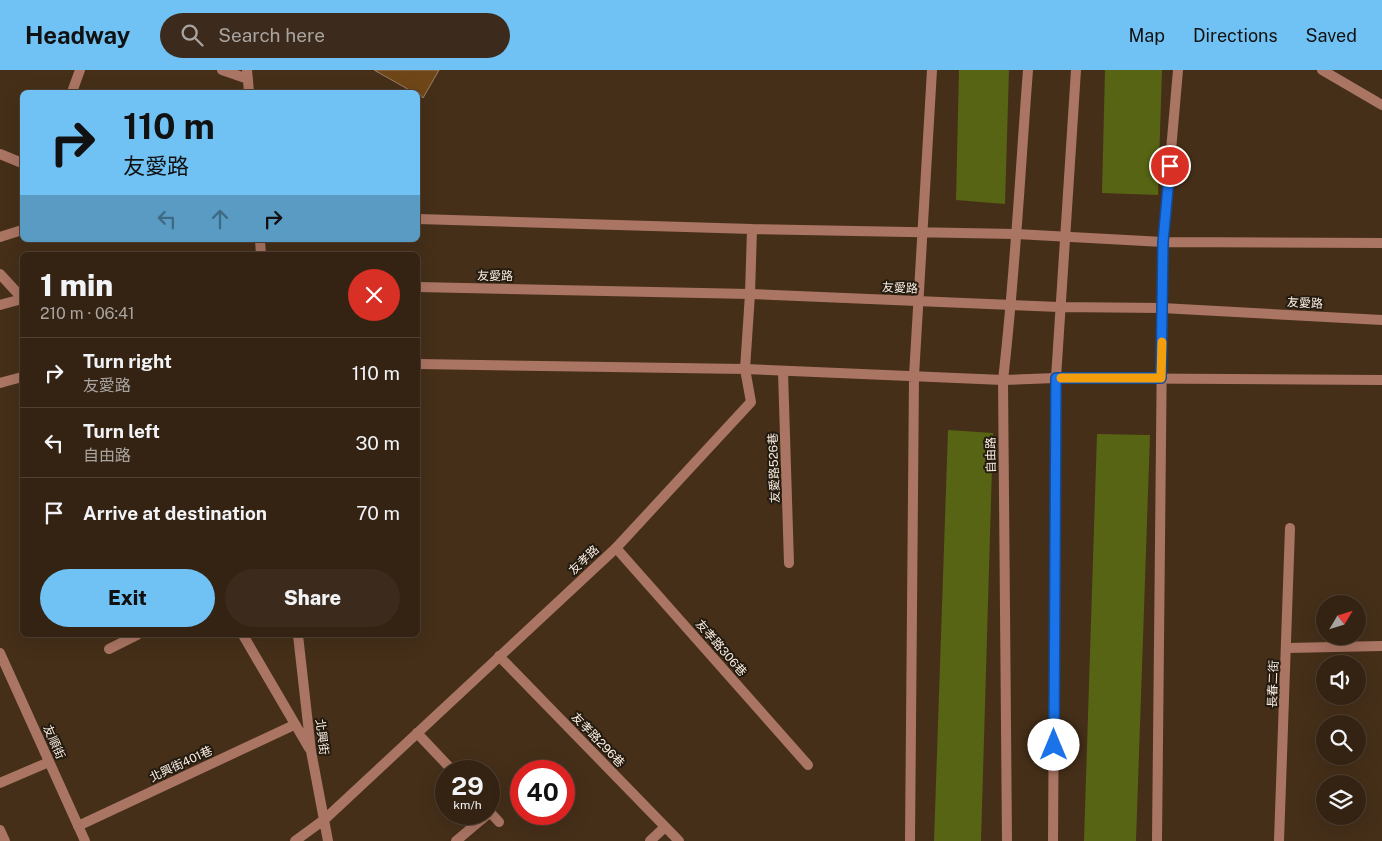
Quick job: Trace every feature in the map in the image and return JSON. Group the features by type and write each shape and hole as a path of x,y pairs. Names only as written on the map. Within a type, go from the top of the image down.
{"street":[{"path":"73,90 80,70"},
{"path":"222,70 248,74 249,90"},
{"path":"910,841 914,376 932,70"},
{"name":"自由路","path":"1007,841 1003,380 1012,305 1015,234 1028,70"},
{"path":"1053,841 1056,378 1059,307 1076,70"},
{"path":"1158,841 1163,242 1178,70"},
{"path":"1322,70 1382,105"},
{"path":"0,154 20,162"},
{"path":"420,219 752,230 924,231 1163,242 1382,243"},
{"name":"友孝路","path":"296,841 325,820 616,548 751,402 745,370 752,230"},
{"path":"0,238 20,231"},
{"path":"0,274 20,297"},
{"name":"友愛路","path":"420,287 750,294 1059,307 1162,308 1382,320"},
{"path":"0,305 20,300"},
{"path":"420,364 745,370 1003,380 1056,378 1382,380"},
{"name":"友愛路526巷","path":"783,372 789,563"},
{"path":"0,383 20,378"},
{"name":"長春二街","path":"1279,841 1290,528"},
{"name":"友孝路306巷","path":"616,548 808,765"},
{"path":"109,649 133,637"},
{"path":"244,637 294,725 311,751"},
{"name":"北興街","path":"298,637 311,751 328,841"},
{"path":"1287,648 1382,646"},
{"name":"友順街","path":"0,653 85,841"},
{"name":"友孝路296巷","path":"500,656 679,841"},
{"name":"北興街401巷","path":"78,826 294,725"},
{"path":"417,733 442,760"},
{"path":"0,783 49,762"},
{"path":"456,841 474,825"},
{"path":"650,841 665,827"},
{"path":"0,830 5,841"}],"green space":[{"path":"959,70 1009,70 1005,204 956,200"},
{"path":"1105,70 1162,70 1158,195 1102,193"},
{"path":"948,430 993,433 981,841 934,841"},
{"path":"1097,434 1150,435 1136,841 1084,841"}],"building":[{"path":"374,70 439,70 423,98 420,94 420,90 409,90"}],"slow traffic":[{"path":"1061,378 1161,378 1162,342"}],"route":[{"path":"1054,745 1056,378 1161,378 1163,242 1170,166"}]}
